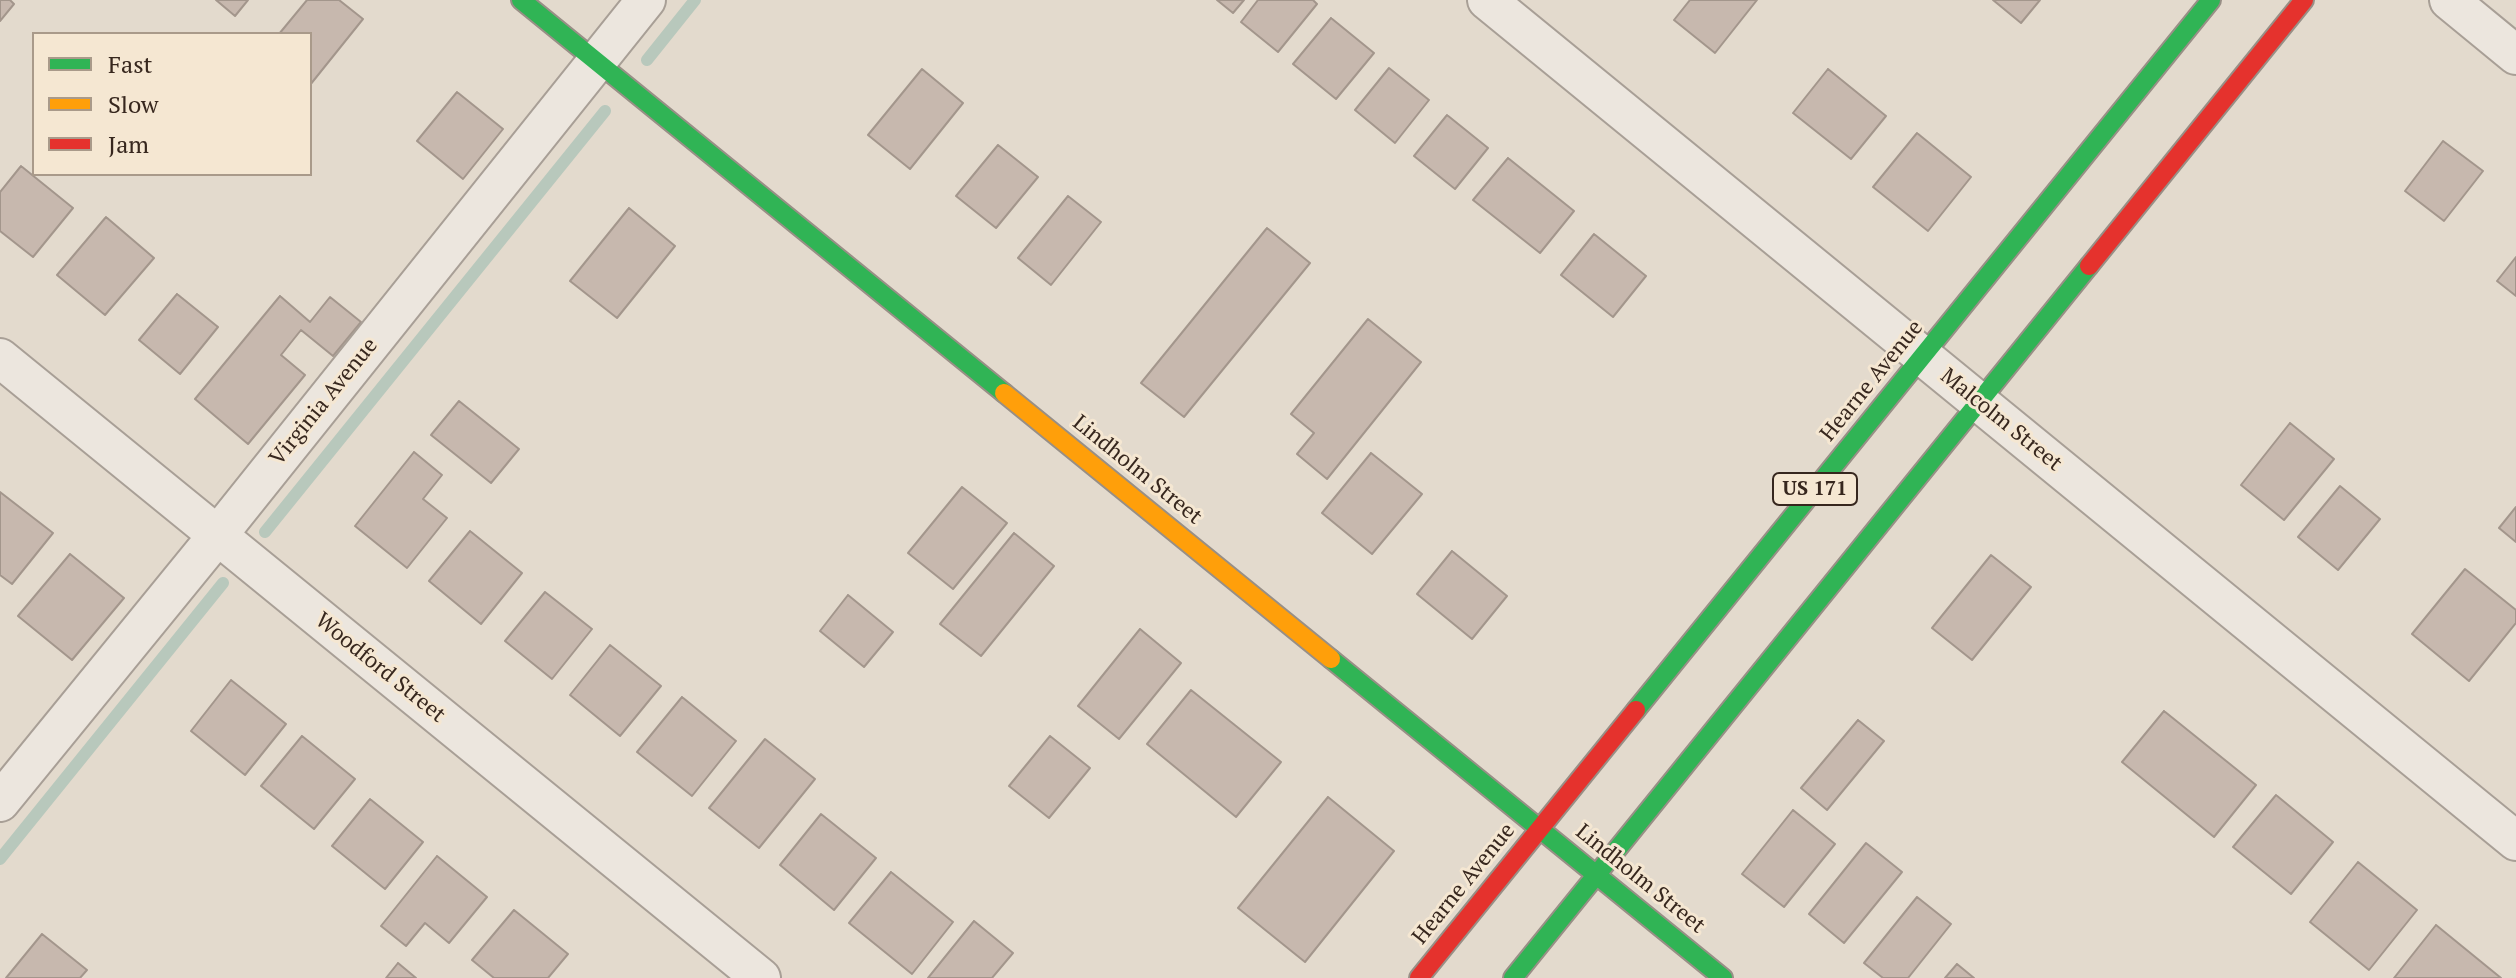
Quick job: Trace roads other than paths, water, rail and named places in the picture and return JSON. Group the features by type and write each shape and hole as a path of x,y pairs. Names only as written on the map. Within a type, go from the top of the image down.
{"main road":[{"name":"Lindholm Street","path":"521,0 1723,978"},
{"name":"Hearne Avenue","path":"1419,978 2211,0"},
{"name":"US 171","path":"1513,978 2304,0"}],"street":[{"name":"Virginia Avenue","path":"0,802 646,0"},
{"name":"Malcolm Street","path":"1487,0 2516,841"},
{"path":"2449,0 2516,55"},
{"name":"Woodford Street","path":"0,358 761,978"}],"waterway":[{"path":"647,60 695,0"},
{"path":"265,532 605,111"},
{"path":"0,859 223,583"}]}
